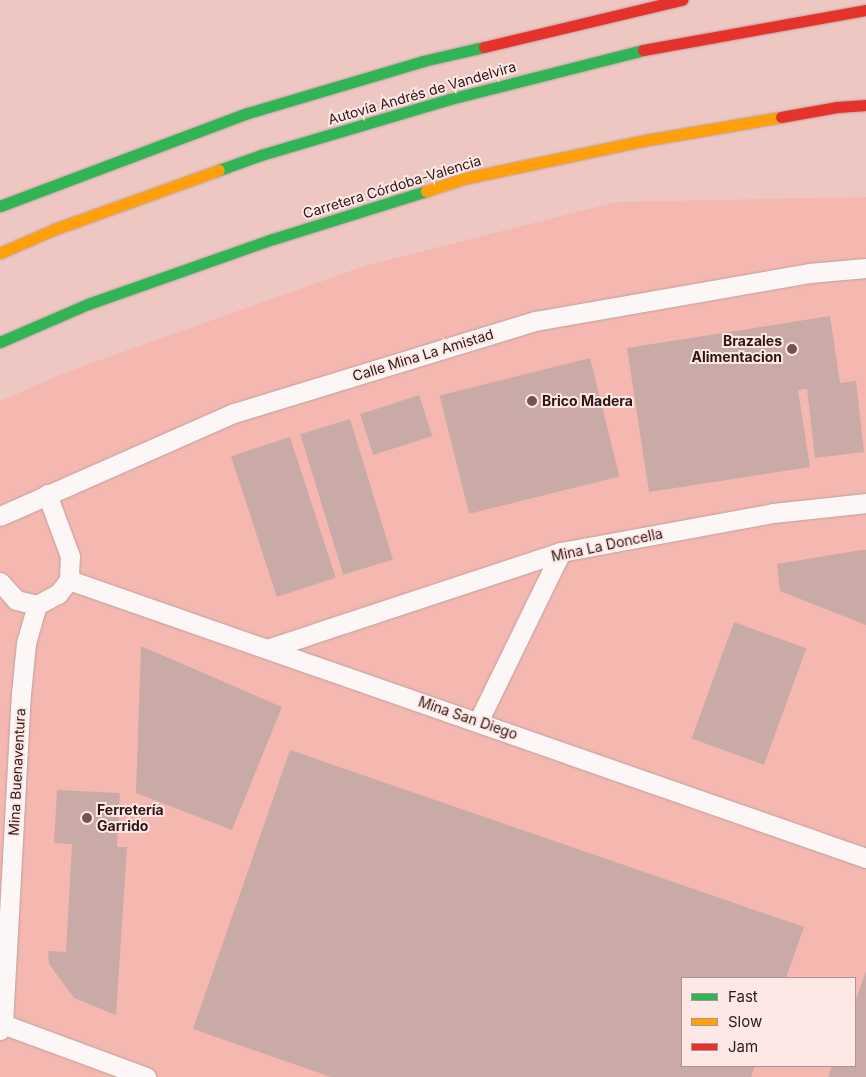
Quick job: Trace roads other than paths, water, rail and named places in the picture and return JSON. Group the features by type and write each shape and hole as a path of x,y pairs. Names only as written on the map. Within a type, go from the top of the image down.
{"highway":[{"name":"Autovía Andrés de Vandelvira","path":"0,206 248,113 423,61 682,0"},
{"name":"Autovía Andrés de Vandelvira","path":"0,253 55,229 261,154 450,99 655,47 866,10"},
{"name":"Carretera Córdoba-Valencia","path":"0,342 88,304 273,239 466,178 647,140 837,107 866,105"}],"street":[{"name":"Calle Mina La Amistad","path":"0,516 234,413 535,321 808,273 866,268"},
{"path":"0,582 16,600 38,605 58,594 69,580 70,556 47,494"},
{"name":"Mina La Doncella","path":"270,648 561,552 773,513 866,503"},
{"path":"478,722 561,552"},
{"name":"Mina San Diego","path":"69,580 270,648 866,858"},
{"name":"Mina Buenaventura","path":"1,1026 21,694 26,643 38,605"},
{"path":"1,1026 146,1077"}],"place":[{"name":"Brazales Alimentacion","path":"792,349"},
{"name":"Brico Madera","path":"532,401"},
{"name":"Ferretería Garrido","path":"87,818"}]}
